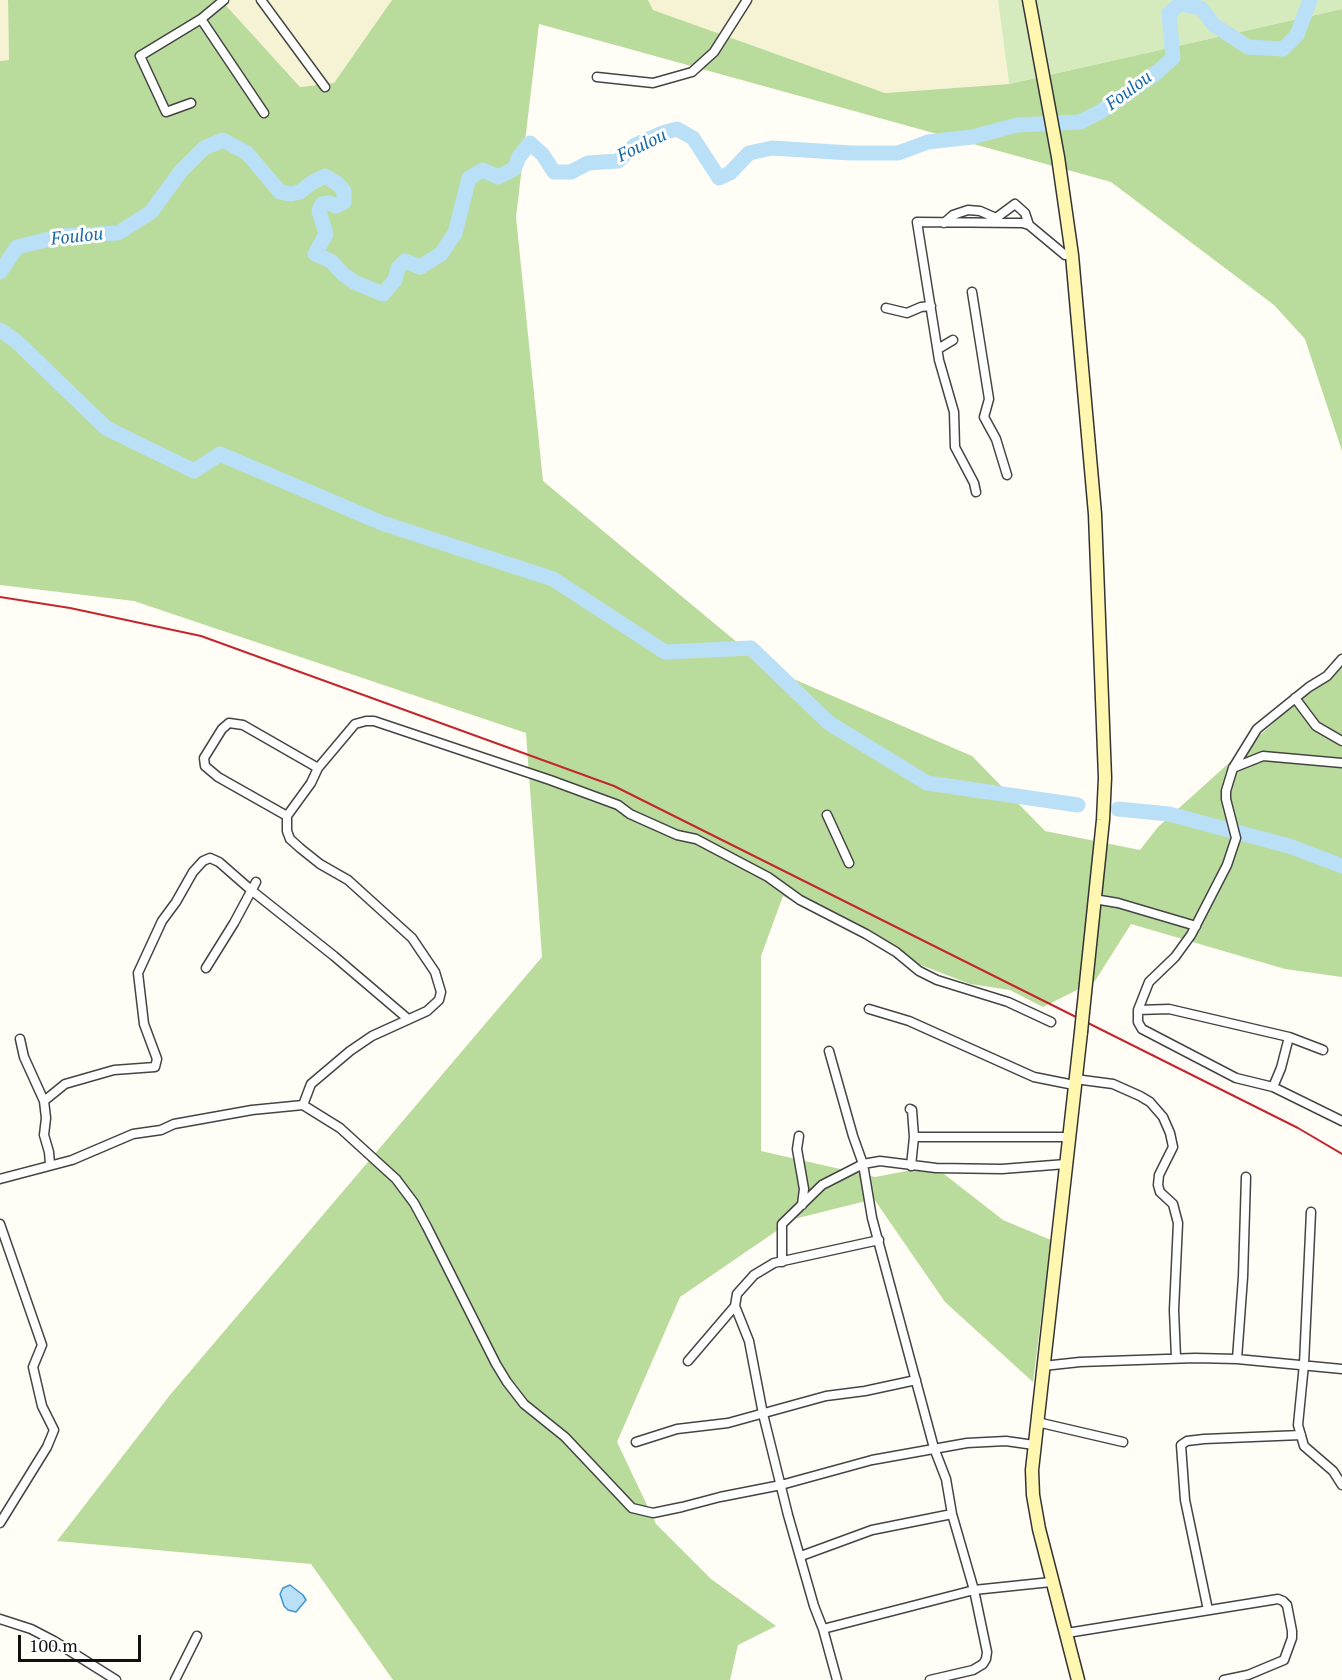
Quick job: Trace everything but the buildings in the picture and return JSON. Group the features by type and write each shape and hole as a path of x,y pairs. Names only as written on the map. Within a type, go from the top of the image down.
{"street":[{"path":"191,104 166,112 140,56 201,19 224,0"},
{"path":"261,0 324,87"},
{"path":"597,77 653,83 692,72 714,52 747,0"},
{"path":"1029,0 1058,157 1072,255 1095,514 1101,637 1105,778 1103,820 1032,1470 1033,1495 1051,1582 1078,1680"},
{"path":"201,19 264,113"},
{"path":"944,223 953,215 968,210 980,211 996,218 1016,204 1025,213 1029,225"},
{"path":"976,492 974,483 955,447 954,412 938,349 917,222 1022,223 1029,225 1065,255 1072,255"},
{"path":"972,292 989,399 984,417 996,439 1007,475"},
{"path":"886,308 907,313 921,307 931,306"},
{"path":"938,349 953,340"},
{"path":"1342,659 1327,676 1257,729 1233,768 1226,799 1236,838 1227,865 1196,926 1175,957 1149,982 1138,1010 1138,1022 1142,1029 1236,1078 1273,1088 1342,1121"},
{"path":"1295,698 1316,726 1342,741"},
{"path":"303,1105 311,1084 350,1051 372,1036 427,1011 439,1000 441,992 435,972 412,938 348,880 320,864 290,839 287,831 287,816 311,783 318,768 355,724 366,721 385,725 550,780 618,806 630,814 677,835 696,839 768,877 800,900 866,934 896,952 919,971 937,980 1008,1002 1051,1022"},
{"path":"287,816 218,777 205,766 204,758 222,729 229,723 243,725 318,768"},
{"path":"1233,768 1263,756 1342,763"},
{"path":"827,815 849,863"},
{"path":"44,1101 65,1084 114,1070 155,1067 157,1059 144,1024 138,973 162,921 198,866 210,858 254,886 408,1019"},
{"path":"206,968 254,886"},
{"path":"1094,899 1118,903 1196,926"},
{"path":"869,1009 909,1021 1034,1077 1113,1084 1150,1102 1163,1117 1173,1147 1159,1175 1158,1185 1160,1192 1173,1204 1177,1212 1174,1310 1176,1358"},
{"path":"1138,1010 1169,1009 1289,1037 1323,1050"},
{"path":"1273,1088 1289,1037"},
{"path":"20,1039 24,1057 44,1101 46,1118 44,1135 50,1164"},
{"path":"829,1051 863,1164 872,1218 934,1448 945,1479 984,1635 986,1659 983,1664 972,1670 930,1680"},
{"path":"0,1179 72,1160 133,1134 252,1110 303,1105 340,1128 396,1179 414,1203 507,1382 524,1404 565,1437 632,1508 653,1513 781,1485 872,1460 934,1448 986,1441 1034,1444"},
{"path":"910,1109 912,1110 914,1137 911,1166"},
{"path":"799,1136 797,1149 804,1189 802,1205"},
{"path":"914,1137 1068,1137"},
{"path":"782,1262 782,1224 822,1185 863,1164 880,1161 936,1168 1002,1169 1066,1164"},
{"path":"1237,1359 1243,1277 1246,1177"},
{"path":"1311,1212 1304,1364 1298,1425 1304,1446 1333,1471 1342,1485"},
{"path":"0,1224 42,1346 33,1367 42,1406 54,1430 47,1447 0,1522"},
{"path":"837,1680 781,1485 748,1341 735,1306 736,1294 754,1275 774,1263 879,1240"},
{"path":"688,1362 735,1306"},
{"path":"1043,1366 1176,1358 1237,1359 1342,1369"},
{"path":"636,1442 677,1429 728,1423 826,1396 865,1391 916,1380"},
{"path":"1037,1422 1123,1442"},
{"path":"1208,1610 1185,1500 1181,1445 1204,1439 1301,1435"},
{"path":"801,1556 872,1530 952,1514"},
{"path":"824,1629 974,1590 1051,1582"},
{"path":"1066,1634 1278,1599 1287,1605 1292,1638 1284,1660 1248,1675 1224,1680"},
{"path":"0,1619 31,1629 116,1680"},
{"path":"177,1679 197,1636"}],"shaded area":[{"path":"0,0 8,0 9,60 0,61"},
{"path":"221,0 392,0 334,83 300,87"},
{"path":"648,0 998,0 1009,84 885,93 652,10"}],"green space":[{"path":"8,0 221,0 300,87 334,83 392,0 648,0 653,10 885,93 1009,84 1342,9 1342,451 1305,339 1274,305 1111,182 539,24 516,217 543,481 768,668 972,756 1045,831 1140,850 1158,827 1342,661 1342,977 1285,969 1131,924 1095,981 1043,1007 1010,990 970,984 905,959 783,896 761,956 761,1151 875,1177 912,1170 944,1174 1003,1220 1051,1240 1033,1382 945,1302 874,1199 794,1219 680,1297 617,1442 656,1524 711,1579 776,1626 738,1645 730,1680 393,1680 311,1564 57,1541 170,1395 542,957 526,733 134,601 0,585 0,61 9,60"},
{"path":"998,0 1342,0 1342,9 1009,84"}],"water":[{"path":"290,1585 306,1600 296,1612 284,1606 280,1594 283,1588"}],"waterway":[{"name":"Foulou","path":"0,272 17,247 62,236 118,233 151,212 181,171 204,148 223,140 247,153 280,192 291,194 300,192 325,176 338,184 344,191 344,202 336,206 329,203 322,204 319,211 326,234 315,254 331,261 354,282 383,294 395,280 398,268 405,261 420,267 441,254 455,233 469,178 483,170 498,177 514,169 519,157 530,143 543,155 554,172 571,172 588,163 618,161 635,145 677,129 693,138 719,178 730,173 749,153 772,148 851,153 898,153 928,142 972,137 1017,125 1080,122 1100,112 1156,73 1173,58 1169,13 1180,4 1201,8 1214,25 1248,47 1283,49 1297,35 1310,0"},
{"path":"0,330 16,341 106,428 194,471 220,454 382,523 553,579 665,652 751,648 829,723 927,783 1078,805"},
{"path":"1118,809 1169,814 1289,846 1342,866"}],"railway":[{"path":"0,597 70,608 201,636 614,786 1298,1128 1342,1154"}]}
